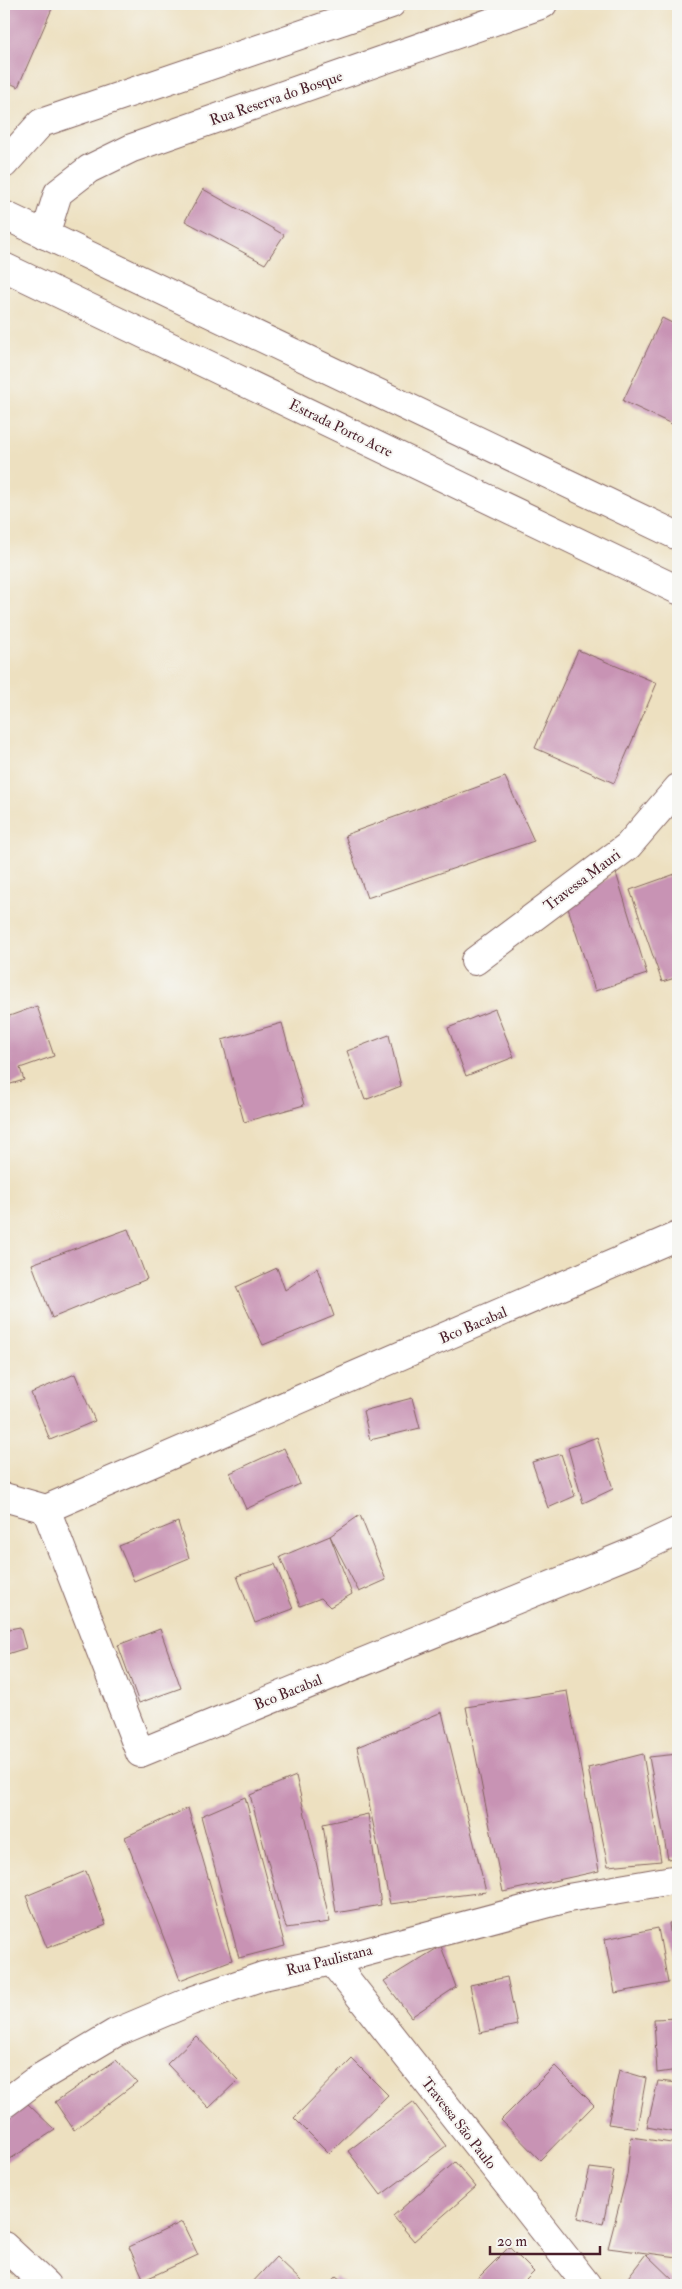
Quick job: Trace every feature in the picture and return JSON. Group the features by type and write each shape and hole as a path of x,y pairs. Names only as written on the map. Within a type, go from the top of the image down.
{"street":[{"path":"4,164 41,123 391,4"},
{"name":"Rua Reserva do Bosque","path":"45,235 58,193 89,169 124,152 543,4"},
{"path":"4,215 678,536"},
{"name":"Estrada Porto Acre","path":"4,267 678,590"},
{"name":"Travessa Mauri","path":"475,961 628,846 678,788"},
{"name":"Bco Bacabal","path":"678,1241 675,1237 46,1509 140,1754 633,1552 678,1531"},
{"path":"4,1497 46,1509"},
{"name":"Rua Paulistana","path":"4,2104 36,2080 115,2033 191,2001 263,1976 332,1961 568,1898 678,1879"},
{"name":"Travessa São Paulo","path":"332,1961 587,2285"},
{"path":"4,2246 46,2285"}],"building":[{"path":"4,4 54,4 18,87 4,80"},
{"path":"203,189 284,235 265,264 185,221"},
{"path":"662,318 678,326 678,427 623,401"},
{"path":"578,650 657,683 614,783 535,748"},
{"path":"505,777 534,841 367,898 345,835"},
{"path":"616,873 647,974 595,991 567,905"},
{"path":"678,873 678,977 662,982 630,890"},
{"path":"37,1006 54,1056 20,1068 24,1080 4,1086 4,1018"},
{"path":"495,1009 514,1057 466,1076 448,1028"},
{"path":"282,1023 304,1105 244,1122 222,1040"},
{"path":"389,1035 401,1086 365,1100 347,1051"},
{"path":"128,1229 147,1279 52,1318 32,1264"},
{"path":"277,1268 285,1290 317,1268 334,1316 263,1345 236,1287"},
{"path":"75,1374 95,1421 50,1440 31,1393"},
{"path":"412,1398 420,1428 370,1440 363,1411"},
{"path":"597,1437 613,1489 583,1503 568,1448"},
{"path":"284,1448 300,1484 246,1509 230,1473"},
{"path":"561,1454 575,1496 548,1508 532,1462"},
{"path":"360,1515 386,1580 359,1592 330,1536"},
{"path":"178,1522 189,1558 134,1581 119,1546"},
{"path":"330,1536 352,1594 330,1607 321,1598 300,1606 280,1557"},
{"path":"275,1564 293,1609 255,1623 237,1576"},
{"path":"20,1627 26,1648 4,1655 4,1630"},
{"path":"160,1629 181,1688 139,1703 118,1645"},
{"path":"567,1691 599,1871 503,1892 466,1707"},
{"path":"442,1712 486,1892 390,1904 357,1747"},
{"path":"643,1754 661,1861 608,1866 588,1768"},
{"path":"678,1754 678,1857 668,1859 649,1757"},
{"path":"296,1776 330,1922 286,1928 250,1795"},
{"path":"245,1797 285,1946 239,1958 201,1816"},
{"path":"188,1808 232,1960 180,1980 125,1837"},
{"path":"368,1814 381,1905 336,1913 323,1824"},
{"path":"86,1871 106,1925 47,1948 26,1896"},
{"path":"678,1922 678,1988 677,1988 669,1923"},
{"path":"658,1928 668,1983 615,1993 605,1939"},
{"path":"441,1946 456,1987 411,2017 384,1981"},
{"path":"507,1977 517,2025 480,2033 470,1985"},
{"path":"678,2018 678,2070 657,2073 654,2019"},
{"path":"196,2036 238,2080 209,2108 167,2064"},
{"path":"352,2059 388,2095 329,2153 294,2118"},
{"path":"116,2060 137,2082 74,2130 55,2102"},
{"path":"555,2066 594,2105 540,2160 501,2120"},
{"path":"619,2070 646,2078 637,2128 608,2124"},
{"path":"658,2081 678,2083 678,2133 647,2127"},
{"path":"413,2102 446,2146 381,2195 348,2151"},
{"path":"28,2104 55,2130 4,2163 4,2118"},
{"path":"631,2137 678,2144 678,2257 608,2248 627,2175"},
{"path":"455,2162 476,2187 414,2241 393,2216"},
{"path":"590,2168 614,2171 603,2224 578,2218"},
{"path":"182,2222 198,2255 144,2280 129,2247"},
{"path":"509,2247 534,2272 521,2285 471,2285"},
{"path":"646,2254 678,2285 622,2285"},
{"path":"276,2257 302,2282 298,2285 250,2285"},
{"path":"336,2276 347,2285 328,2285"}]}
